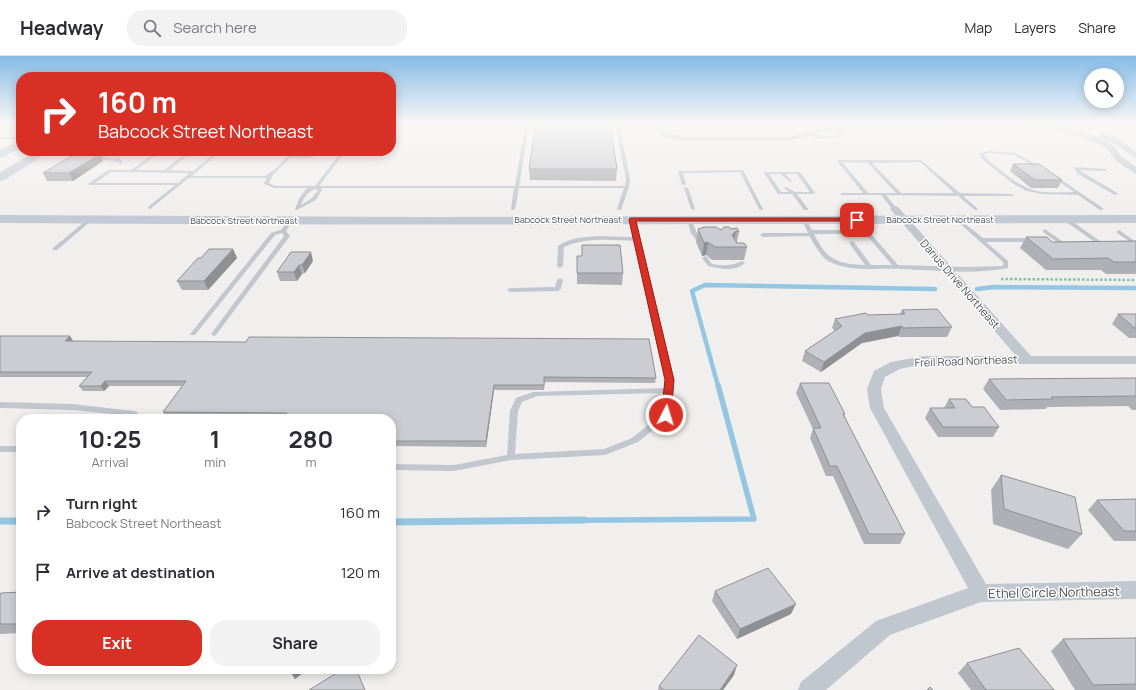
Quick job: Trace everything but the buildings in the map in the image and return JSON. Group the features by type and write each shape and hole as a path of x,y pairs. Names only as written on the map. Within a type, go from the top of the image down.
{"main road":[{"path":"0,177 36,156"},
{"name":"Babcock Street Northeast","path":"0,208 619,209 690,213 726,222 808,224 900,214 975,209 1136,209"},
{"path":"287,226 310,216 334,213 382,212 416,209"},
{"path":"535,220 558,215 604,214 619,209"},
{"name":"Babcock Street Northeast","path":"0,219 287,226 535,220 633,220 690,213 761,209 808,224"},
{"name":"Babcock Street Northeast","path":"900,214 959,220 1136,219"}],"street":[{"path":"1115,154 1118,159 1136,171"},
{"name":"Darius Drive Northeast","path":"900,214 1026,359"},
{"name":"Freil Road Northeast","path":"981,593 877,408 874,389 879,374 896,365 924,360 1136,360"},
{"name":"Ethel Circle Northeast","path":"809,690 883,628 981,593 1136,590"}],"lane":[{"path":"513,209 521,154"},
{"path":"619,209 628,187 628,178 623,154"},
{"path":"982,154 981,154 984,159 1017,184 1030,190 1043,193 1079,194"},
{"path":"1014,154 1043,170"},
{"path":"132,171 153,156"},
{"path":"165,172 185,156"},
{"path":"150,208 213,156"},
{"path":"311,156 289,157 271,175 266,183 274,186 316,187 628,187"},
{"path":"297,209 301,199 308,190 316,187 340,156"},
{"path":"84,158 91,157 120,162"},
{"path":"867,194 839,162 921,161 975,209"},
{"path":"869,162 900,194"},
{"path":"1104,170 1076,168 1080,173 1117,194"},
{"path":"179,184 90,184 110,171 194,172"},
{"path":"698,240 694,233 685,186 680,172 741,171 761,209"},
{"path":"781,176 798,173 813,193 794,191 780,193 766,173 781,176 790,181"},
{"path":"1049,174 1102,209"},
{"path":"188,177 266,177 271,175"},
{"path":"297,209 314,199 320,190 316,187"},
{"path":"786,188 794,191 808,224 825,256 831,260 848,265 869,266 947,268 1006,267 1006,262 959,220"},
{"path":"843,194 1012,195"},
{"path":"882,194 900,214"},
{"path":"55,248 90,220"},
{"path":"396,467 454,468 511,457 604,452 635,440 666,415 670,380 633,220"},
{"path":"1067,220 1102,245 1109,248"},
{"path":"763,235 808,224 844,232 864,233 870,236 896,267"},
{"path":"193,334 273,234 287,226 287,236 214,334"},
{"path":"1045,231 1065,246 1071,248"},
{"path":"844,232 869,266"},
{"path":"1119,232 1136,244"},
{"path":"560,266 561,246 567,242 585,240 637,239"},
{"path":"982,240 1024,240"},
{"path":"1092,248 1102,247 1102,245"},
{"path":"1129,248 1136,248"},
{"path":"705,258 710,265 730,266 739,265 742,263"},
{"path":"727,260 730,266"},
{"path":"510,290 558,289 560,280"},
{"path":"511,457 514,411 519,400 536,394 669,390"},
{"path":"0,405 73,407 134,414"},
{"path":"0,449 16,449"}],"path":[{"path":"998,279 1085,281 1136,280"}],"waterway":[{"path":"718,386 692,291 705,285 935,289"},
{"path":"977,289 994,287 1136,288"},
{"path":"536,520 754,519 718,385"},
{"path":"396,522 536,520"},
{"path":"463,521 536,520"},
{"path":"536,520 584,520"},
{"path":"0,521 16,521"}],"route":[{"path":"666,415 670,380 633,220 857,220"}]}
